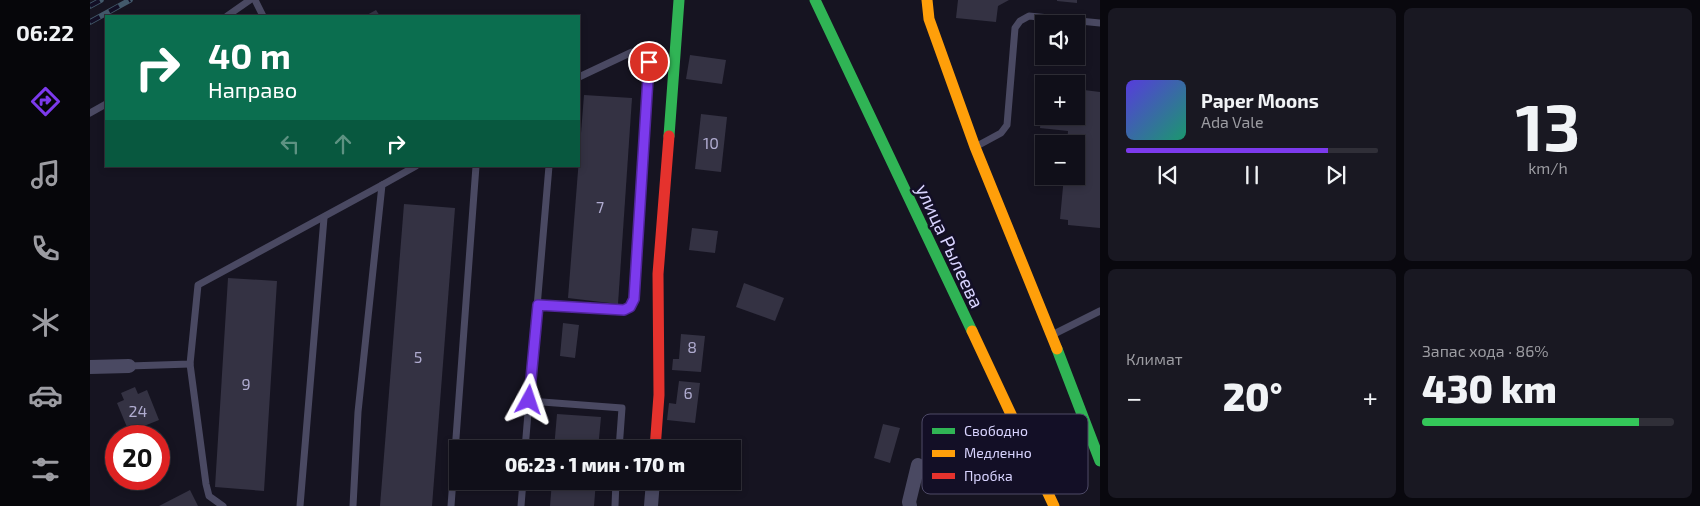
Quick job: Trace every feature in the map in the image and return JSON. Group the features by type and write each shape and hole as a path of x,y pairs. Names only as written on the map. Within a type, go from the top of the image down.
{"street":[{"path":"656,440 659,396 658,274 679,0"},
{"name":"улица Рылеева","path":"815,0 1011,414"},
{"path":"927,0 930,19 975,147 1082,414"},
{"path":"90,367 129,366"},
{"path":"1088,430 1100,461"},
{"path":"910,506 909,502 918,465"},
{"path":"651,506 652,490"},
{"name":"улица Рылеева","path":"1048,494 1054,506"}],"lane":[{"path":"228,15 250,0"},
{"path":"255,0 263,15"},
{"path":"975,147 1001,133 1007,125 1015,28 1020,21 1029,16 1100,24"},
{"path":"538,305 624,310 630,307 634,299 649,62 644,53 632,52 580,77"},
{"path":"90,113 105,105"},
{"path":"223,506 209,496 206,484 190,364 198,285 324,218 414,167"},
{"path":"451,506 476,167"},
{"path":"527,440 550,167"},
{"path":"352,506 358,412 382,185"},
{"path":"300,506 324,218"},
{"path":"1052,336 1100,311"},
{"path":"129,366 190,364"},
{"path":"529,400 622,408 620,440"},
{"path":"521,506 522,490"},
{"path":"615,506 616,490"}],"building":[{"path":"958,0 1009,0 998,6 996,22 956,18"},
{"path":"1077,0 1077,3 1057,1"},
{"path":"376,10 379,15 367,15"},
{"path":"690,55 726,60 722,84 686,79"},
{"path":"1085,90 1100,92 1100,228 1068,225 1068,220 1060,219 1063,185 1085,185 1085,135 1068,135 1068,131 1040,128 1040,125 1085,125"},
{"path":"584,95 632,98 618,304 568,298 578,167 580,167"},
{"path":"701,114 727,117 721,172 695,169"},
{"path":"404,204 455,208 432,506 380,506"},
{"path":"692,228 718,231 715,253 689,250"},
{"path":"228,278 277,281 264,491 215,487"},
{"path":"744,283 784,298 775,321 736,307"},
{"path":"563,323 579,325 575,358 560,356"},
{"path":"681,334 705,336 701,372 672,370 673,359 679,359"},
{"path":"679,381 700,383 695,423 667,420 669,403 676,404"},
{"path":"135,387 138,394 147,390 159,420 146,425 126,425 117,403 124,400 121,393"},
{"path":"557,414 601,417 599,440 555,440"},
{"path":"883,424 900,428 890,463 874,458"},
{"path":"190,490 198,506 159,506"},
{"path":"551,490 595,490 594,506 550,506"}],"railway":[{"path":"90,6 101,0"},
{"path":"90,22 130,0"}],"traffic: fast":[{"path":"669,136 679,0"},
{"path":"815,0 972,331"},
{"path":"1057,349 1082,414"},
{"path":"1088,430 1100,461"}],"traffic: slow":[{"path":"927,0 929,19 975,147 1057,349"},
{"path":"972,331 1011,414"},
{"path":"1048,494 1054,506"}],"traffic: jam":[{"path":"656,440 659,395 658,274 669,136"}],"route":[{"path":"529,400 538,305 624,310 630,307 634,299 649,62"}]}
